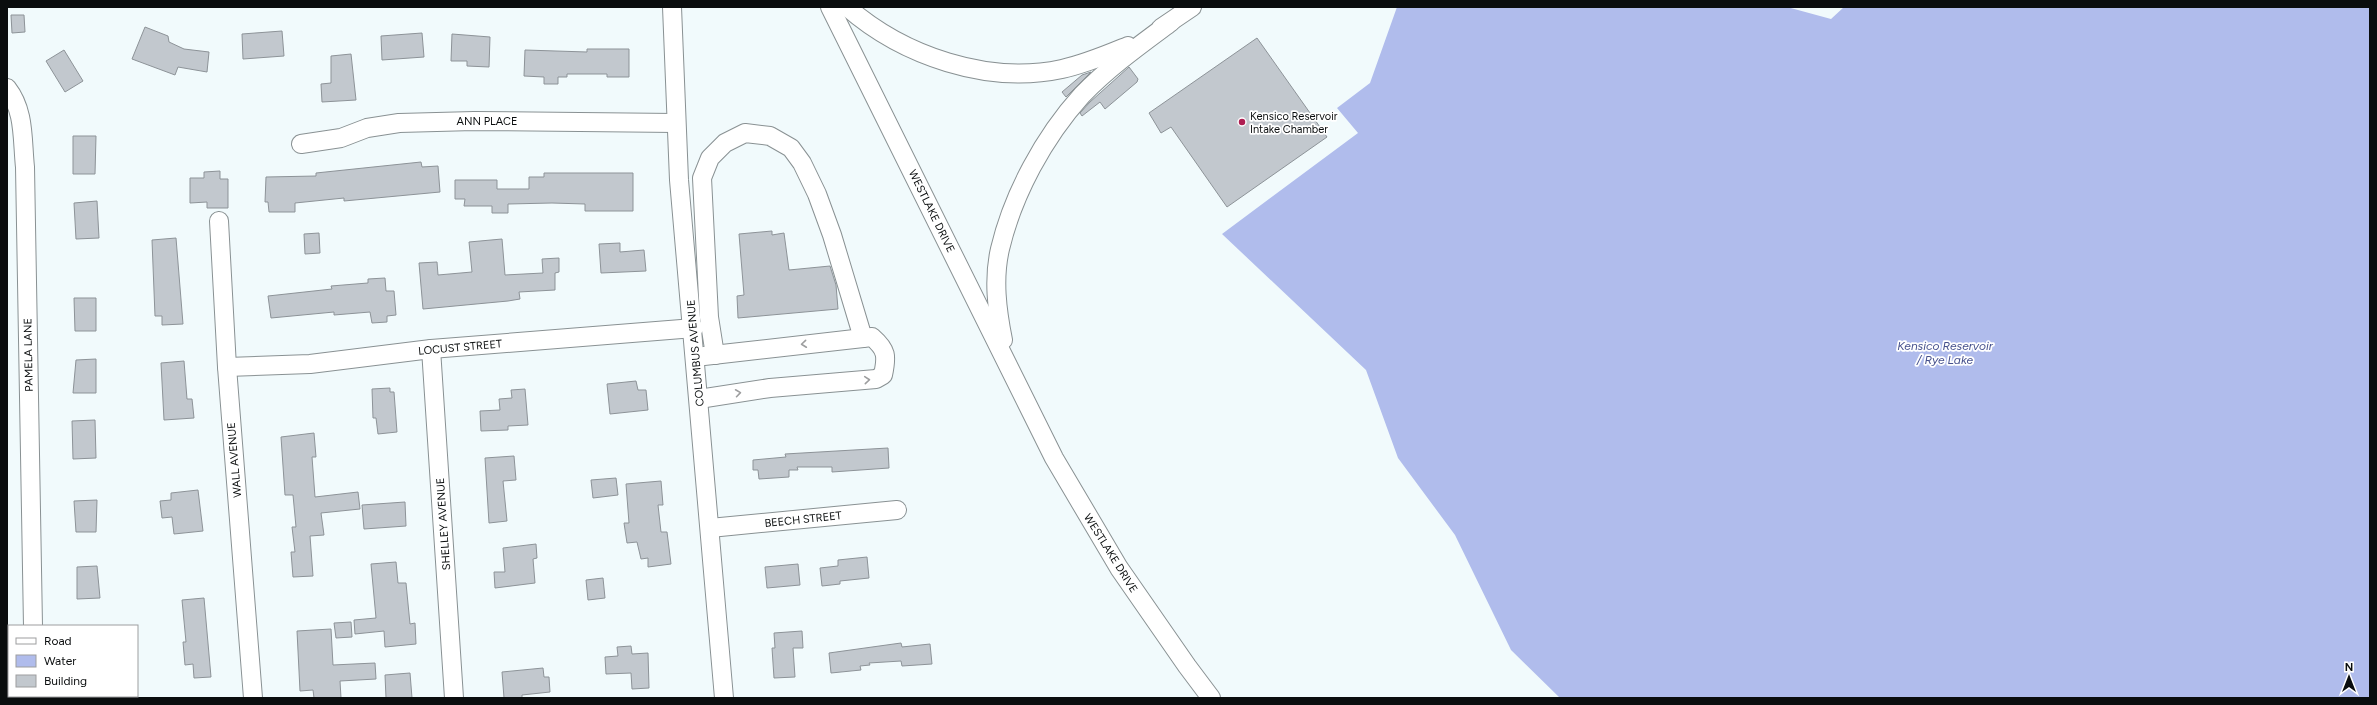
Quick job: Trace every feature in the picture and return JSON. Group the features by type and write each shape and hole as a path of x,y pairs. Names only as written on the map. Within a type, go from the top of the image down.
{"street":[{"name":"COLUMBUS AVENUE","path":"672,7 676,123 724,698"},
{"path":"672,25 677,7"},
{"path":"821,7 837,24"},
{"path":"830,7 837,24"},
{"name":"WESTLAKE DRIVE","path":"847,7 864,22 891,40 924,54 954,64 1022,74 1062,70 1100,58 1138,41 1171,22"},
{"name":"WESTLAKE DRIVE","path":"1024,399 1004,347 998,315 996,282 1000,250 1010,217 1042,151 1060,122 1082,96 1123,58 1192,7"},
{"name":"WESTLAKE DRIVE","path":"837,24 880,104 1054,458 1119,568 1211,698"},
{"name":"PAMELA LANE","path":"7,88 15,99 20,114 24,167 33,625"},
{"name":"ANN PLACE","path":"301,144 341,138 367,128 399,122 474,121 676,123"},
{"path":"715,355 709,317 702,178 710,158 725,144 745,133 770,136 791,148 802,163 817,194 832,235 863,338"},
{"name":"WALL AVENUE","path":"219,221 227,366 253,698"},
{"name":"LOCUST STREET","path":"227,366 310,364 431,349 694,328"},
{"path":"696,357 872,337 883,347 886,360 883,375 876,379 770,388 699,399"},
{"name":"SHELLEY AVENUE","path":"431,349 454,698"},
{"name":"BEECH STREET","path":"710,528 897,510"}],"water":[{"name":"Kensico Reservoir / Rye Lake","path":"1397,7 1787,7 1831,19 1844,7 2370,7 2370,698 1560,698 1511,650 1455,535 1398,458 1366,370 1222,234 1358,133 1337,108 1370,83"}],"building":[{"path":"11,15 24,15 25,32 12,33"},
{"path":"145,27 168,36 169,42 184,49 209,52 207,72 178,67 175,75 132,59"},
{"path":"282,31 284,56 243,59 242,34"},
{"path":"422,33 424,57 382,60 381,36"},
{"path":"452,34 490,37 489,67 467,66 467,61 451,61"},
{"name":"Kensico Reservoir Intake Chamber","path":"1257,38 1327,137 1227,207 1171,127 1161,133 1149,113"},
{"path":"587,49 629,49 629,77 607,77 607,74 567,74 567,77 558,77 558,84 544,84 544,77 524,76 525,50 587,52"},
{"path":"64,50 83,81 65,92 46,61"},
{"path":"351,54 356,100 322,102 321,84 331,83 331,56"},
{"path":"1129,67 1138,79 1137,82 1105,109 1100,102 1082,116 1080,113 1090,102"},
{"path":"1091,72 1066,97 1062,92 1082,75"},
{"path":"73,136 96,136 95,174 73,174"},
{"path":"421,162 422,167 438,166 440,192 344,201 344,198 295,203 295,212 269,212 268,202 265,202 266,177 316,176 316,173"},
{"path":"220,171 220,179 228,179 228,208 207,208 207,202 190,203 190,178 204,178 204,172"},
{"path":"544,173 633,173 633,211 585,211 585,204 552,203 508,204 508,213 492,213 492,206 464,206 465,199 455,199 455,180 497,180 497,189 529,189 529,177 544,177"},
{"path":"97,201 99,238 76,239 74,203"},
{"path":"772,231 772,235 784,233 789,270 830,266 836,285 838,309 738,318 737,296 744,295 739,234"},
{"path":"319,233 320,253 305,254 304,234"},
{"path":"176,238 183,324 162,325 162,316 155,316 152,240"},
{"path":"502,239 505,275 543,273 542,259 559,258 559,272 555,273 555,290 519,292 520,299 508,301 423,309 419,263 437,262 438,275 472,272 469,242"},
{"path":"620,243 620,252 644,250 646,271 601,273 599,244"},
{"path":"385,278 386,291 394,291 396,315 387,316 387,322 372,323 370,312 334,315 334,312 271,318 268,296 332,289 331,286 368,283 368,279"},
{"path":"74,298 96,298 96,331 75,331"},
{"path":"96,359 96,393 73,393 76,360"},
{"path":"184,361 187,399 192,399 194,418 164,420 161,363"},
{"path":"636,381 638,390 646,390 648,410 610,414 607,384"},
{"path":"390,388 390,392 394,392 397,432 378,434 376,418 373,418 372,389"},
{"path":"525,389 528,425 508,426 508,430 481,431 480,411 500,410 499,399 512,398 511,390"},
{"path":"95,420 96,458 73,459 72,421"},
{"path":"314,433 316,457 312,457 315,497 358,492 360,509 321,513 324,535 310,536 313,576 293,577 291,552 295,552 292,527 296,527 293,495 285,495 281,437"},
{"path":"888,448 889,468 832,472 832,467 797,467 798,470 789,470 789,477 759,479 758,470 753,470 753,460 786,457 785,454"},
{"path":"514,456 516,480 503,481 507,521 489,523 485,458"},
{"path":"616,478 618,495 593,498 591,480"},
{"path":"661,481 663,505 658,505 661,532 667,532 671,564 648,567 648,558 641,559 637,542 627,543 624,523 629,523 626,484"},
{"path":"198,490 203,531 174,534 172,517 162,518 160,501 171,500 171,493"},
{"path":"97,500 96,532 76,532 74,501"},
{"path":"405,502 406,526 364,529 362,505"},
{"path":"536,544 537,558 533,559 535,583 495,588 494,572 505,572 503,548"},
{"path":"867,557 869,578 840,581 840,584 822,586 820,568 838,566 838,560"},
{"path":"396,562 398,583 406,583 410,624 415,623 416,644 385,647 384,631 355,634 354,620 376,618 371,564"},
{"path":"798,564 800,585 767,588 765,567"},
{"path":"97,566 100,598 77,599 77,567"},
{"path":"603,578 605,598 588,600 586,580"},
{"path":"204,598 211,677 194,678 193,664 185,665 183,642 186,642 182,600"},
{"path":"351,622 352,637 336,638 334,623"},
{"path":"331,629 333,665 375,663 376,679 340,681 341,698 314,698 313,690 300,691 297,631"},
{"path":"802,631 803,648 793,648 795,677 774,678 772,648 775,648 774,633"},
{"path":"901,643 902,647 930,644 932,664 902,666 901,661 869,663 870,665 860,666 861,670 831,673 829,653"},
{"path":"631,646 632,654 648,653 649,688 632,689 631,673 606,674 605,657 618,656 617,647"},
{"path":"543,668 544,677 549,677 550,692 522,695 522,698 504,698 502,672"},
{"path":"410,673 412,698 386,698 385,675"}],"place":[{"name":"Kensico Reservoir Intake Chamber","path":"1242,122"}]}
